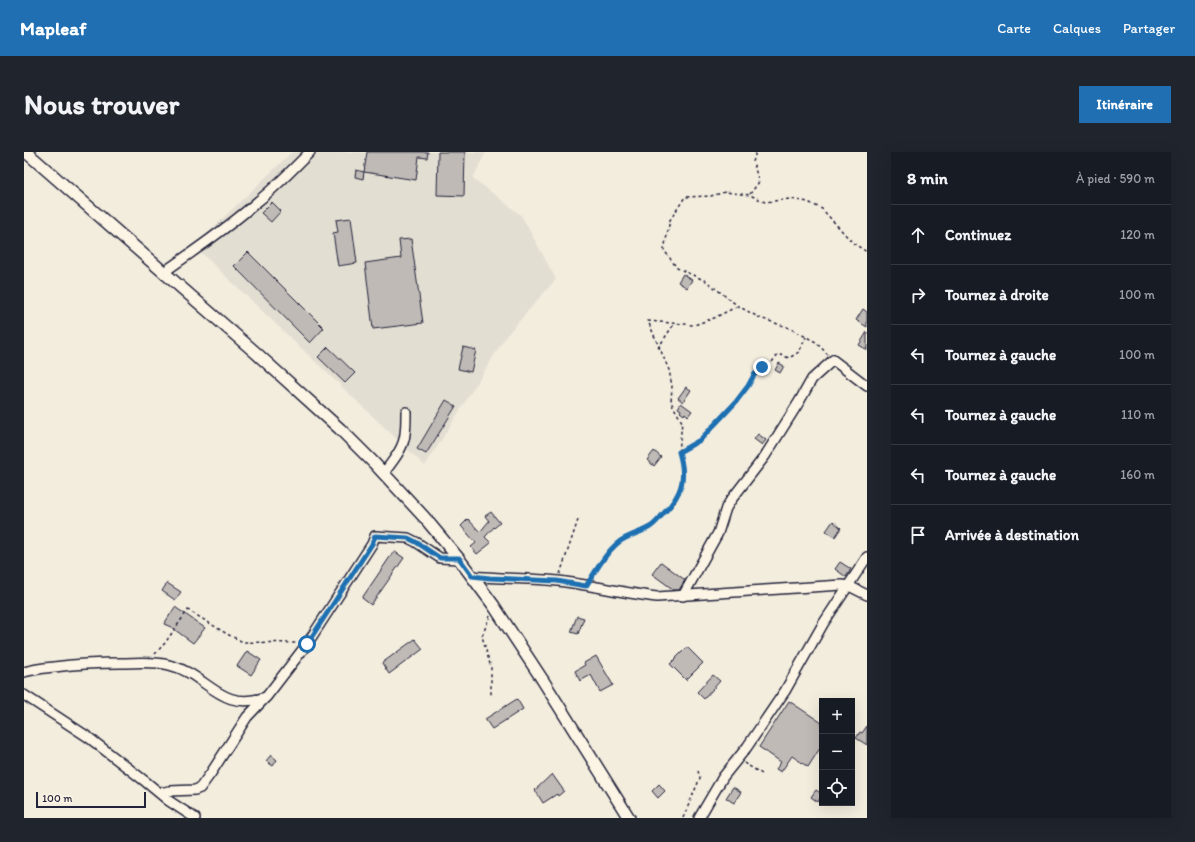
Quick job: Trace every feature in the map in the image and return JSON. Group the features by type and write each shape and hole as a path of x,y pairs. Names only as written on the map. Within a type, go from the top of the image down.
{"main road":[{"path":"26,152 256,352 335,424 383,474 459,558 494,606 542,679 629,818"}],"street":[{"path":"164,272 210,240 247,211 310,152"},
{"path":"683,596 718,533 726,508 765,456 814,375 833,360 867,386"},
{"path":"383,474 404,440 406,412"},
{"path":"160,794 169,791 195,790 200,788 247,717 268,696 307,644 372,544 375,536 408,538 440,558 459,558"},
{"path":"699,818 723,777 747,747 778,702 823,624 867,557"},
{"path":"472,576 557,581 657,597 825,586 849,586 867,595"},
{"path":"24,672 34,669 76,664 150,663 170,665 180,669 235,701 251,701 268,696"},
{"path":"24,695 88,737 169,801 194,818"}],"path":[{"path":"750,195 759,182 753,162 756,152"},
{"path":"833,360 816,342 787,327 760,318 738,306 706,281 677,268 664,250 670,220 685,197 712,196 725,192 750,195 765,202 790,199 808,202 822,209 853,243 867,252"},
{"path":"586,586 603,559 614,546 621,540 652,526 675,502 682,480 683,466 679,452 682,422 671,402 672,386 669,370 658,348 648,321 694,325 738,306"},
{"path":"658,348 674,324"},
{"path":"679,452 700,440 735,403 748,386 754,375 762,367 772,362 778,354 790,358 799,352 806,337"},
{"path":"557,581 578,520"},
{"path":"491,697 491,668 482,636 494,606"},
{"path":"150,663 153,657 166,643 188,610 243,642 307,644"},
{"path":"737,759 762,774"},
{"path":"683,818 700,778 698,771"}],"shaded area":[{"path":"292,152 486,152 473,178 521,215 556,279 507,335 425,466 194,246"}],"building":[{"path":"367,152 428,152 427,158 419,157 416,180 364,172"},
{"path":"438,152 465,152 464,196 437,195"},
{"path":"356,170 364,172 363,179 355,177"},
{"path":"272,202 281,211 271,222 261,213"},
{"path":"351,218 357,263 338,266 333,233 338,232 336,220"},
{"path":"411,239 423,323 373,329 365,263 401,258 399,240"},
{"path":"248,252 324,328 310,343 234,266"},
{"path":"683,274 692,280 687,288 678,282"},
{"path":"863,309 867,312 867,327 856,320"},
{"path":"867,332 867,350 859,345"},
{"path":"328,347 355,373 345,383 318,357"},
{"path":"463,347 476,350 471,372 458,369"},
{"path":"779,363 784,366 780,373 775,370"},
{"path":"686,387 691,390 683,402 678,398"},
{"path":"446,400 456,406 426,454 417,449"},
{"path":"681,403 692,411 688,416 685,413 684,415 680,412 681,410 678,408"},
{"path":"758,434 766,440 762,445 754,439"},
{"path":"654,451 661,457 654,466 647,460"},
{"path":"491,512 500,523 485,537 491,543 477,554 471,547 476,543 461,526 468,519 480,532 489,521 485,516"},
{"path":"833,521 841,528 835,537 826,531"},
{"path":"394,551 404,558 371,605 362,598"},
{"path":"661,562 685,580 679,590 674,590 652,574"},
{"path":"840,562 851,569 846,577 835,569"},
{"path":"167,583 181,592 175,600 162,591"},
{"path":"175,607 205,628 193,643 171,627 164,624"},
{"path":"577,616 584,618 578,634 571,632"},
{"path":"415,639 423,649 389,674 382,663"},
{"path":"687,647 703,663 686,680 670,664"},
{"path":"247,651 261,660 251,675 237,666"},
{"path":"596,656 613,685 600,692 591,675 580,681 575,671 585,665 584,663"},
{"path":"713,675 720,681 704,699 697,692"},
{"path":"517,699 523,709 492,729 485,719"},
{"path":"789,701 819,721 819,750 808,767 792,756 781,772 776,769 781,762 759,747"},
{"path":"867,726 867,745 856,738"},
{"path":"271,755 277,760 273,766 266,761"},
{"path":"552,774 564,791 558,796 557,794 543,803 535,790"},
{"path":"659,784 665,791 658,798 652,791"},
{"path":"733,787 741,792 734,803 726,798"},
{"path":"816,790 819,792 818,802 811,797"}],"route":[{"path":"307,644 372,544 375,536 408,538 440,558 459,558 472,576 557,581 586,586 603,559 614,546 621,540 652,526 675,502 682,480 683,466 679,452 700,440 716,424 735,403 748,386 754,375 762,367"}]}
